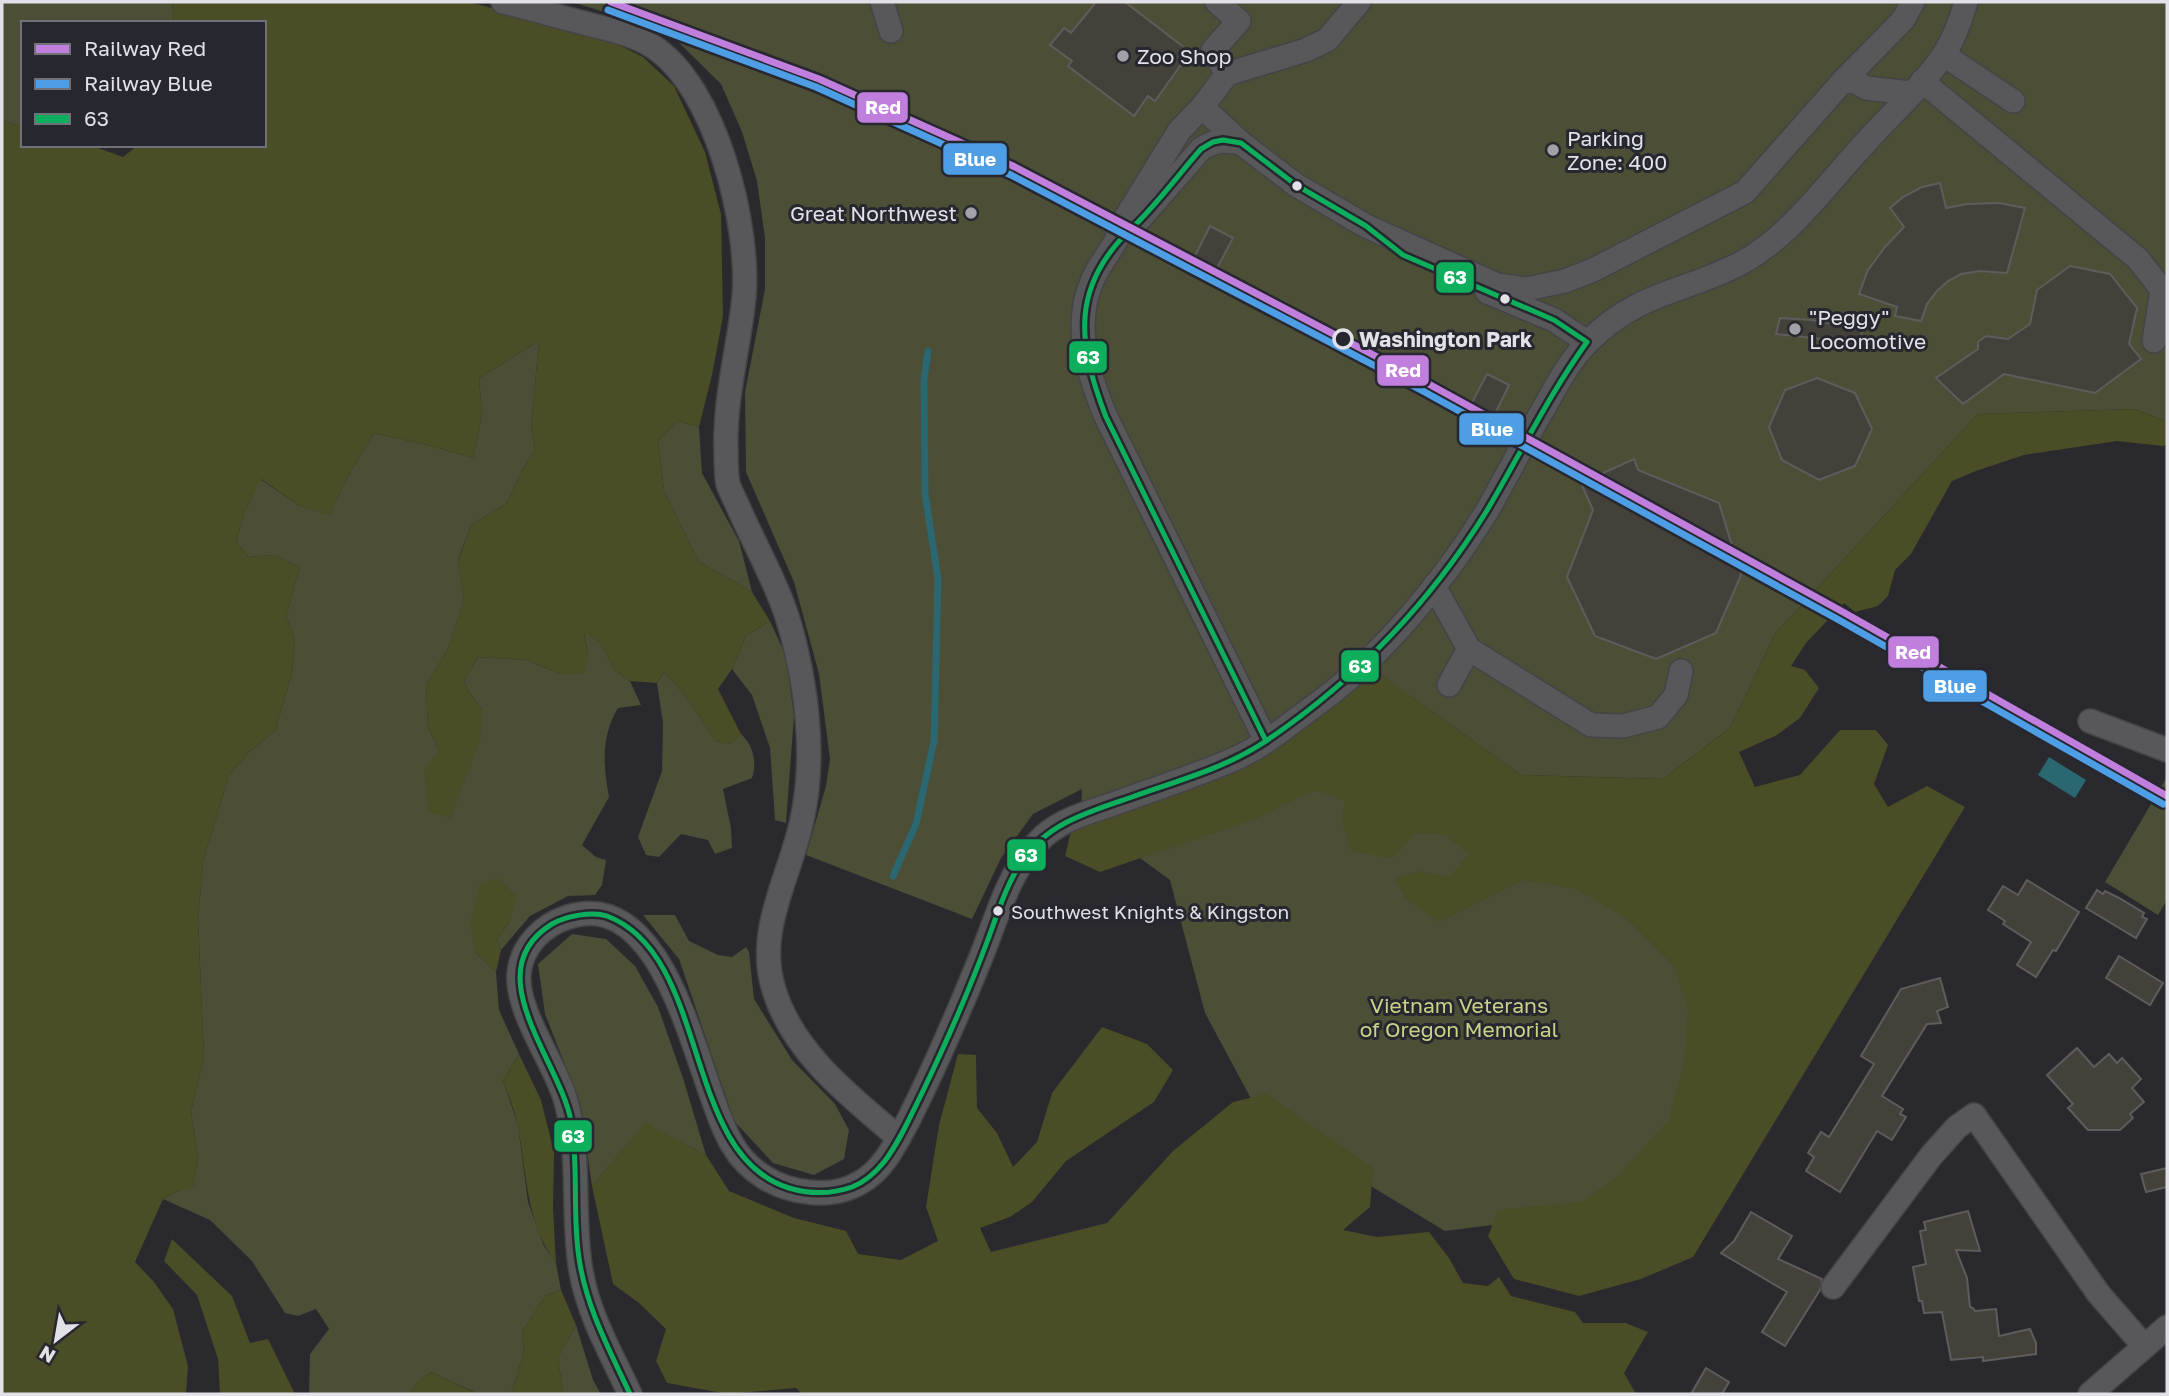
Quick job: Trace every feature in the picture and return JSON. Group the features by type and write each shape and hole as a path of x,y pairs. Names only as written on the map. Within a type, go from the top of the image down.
{"street":[{"path":"503,2 625,34 651,45 671,62 694,89 722,155 735,199 745,264 744,297 725,424 728,483 780,596 802,680 808,727 808,766 802,821 770,926 768,957 773,988 794,1031 820,1066 899,1138"},
{"path":"882,2 891,31"},
{"path":"1217,2 1239,21 1213,50 1227,74"},
{"path":"1265,741 1105,416 1088,367 1083,342 1083,320 1092,280 1120,235 1123,222 1179,131 1202,107 1227,74 1306,50 1327,40 1359,2"},
{"path":"1202,107 1241,143 1296,185 1366,226 1497,285 1526,289 1565,281 1593,270 1745,192 1843,80 1903,20 1913,2"},
{"path":"631,1394 594,1316 584,1285 577,1239 573,1134 564,1095 520,991 521,963 531,943 543,930 556,921 573,915 597,912 624,924 640,939 655,958 677,999 732,1144 753,1169 769,1182 809,1192 843,1190 866,1179 886,1161 924,1089 983,954 1002,901 1036,843 1068,820 1232,761 1265,741 1342,685 1376,652 1442,577 1485,513 1558,383 1587,342 1625,311 1651,297 1711,277 1754,255 1787,229 1944,55 1955,34 1966,2"},
{"path":"1944,55 2013,101"},
{"path":"1843,80 1856,82 1866,88 1917,87 2138,259 2162,290 2154,341"},
{"path":"1866,88 1882,124"},
{"path":"1120,235 1133,227 1200,149 1223,140 1241,143"},
{"path":"1366,226 1403,254 1554,320 1587,342"},
{"path":"1433,586 1469,649 1591,725 1623,726 1658,717 1676,695 1681,671"},
{"path":"1449,685 1469,649"},
{"path":"2090,721 2167,750"},
{"path":"1833,1286 1931,1156 1958,1127 1974,1115 2098,1293 2160,1334 2090,1394"}],"green space":[{"path":"2,2 172,2 174,21 21,21 21,126 2,121"},
{"path":"172,2 469,2 603,37 643,57 674,86 705,152 721,214 723,316 699,427 678,421 658,440 664,491 698,561 752,592 770,621 746,636 732,669 718,689 741,734 731,744 716,741 685,695 664,672 657,683 630,681 615,670 600,642 584,633 588,655 584,673 560,674 527,660 478,657 464,681 482,709 480,741 450,818 429,812 424,771 439,750 428,728 426,685 448,649 464,601 458,561 471,525 507,503 521,472 535,450 531,427 539,341 479,378 482,415 473,458 374,433 344,483 330,515 300,506 261,479 245,511 236,541 248,557 274,555 300,567 286,616 295,641 292,673 275,731 249,752 229,775 203,862 198,920 204,1057 191,1111 198,1158 193,1187 163,1199 135,1262 154,1282 173,1309 188,1366 186,1394 2,1394 2,121 21,126 21,147 96,147 123,157 136,147 266,147 266,21 174,21"},
{"name":"Vietnam Veterans of Oregon Memorial","path":"572,2 2167,2 2167,422 2135,409 1978,414 1775,634 1730,728 1663,779 1521,775 1412,697 1695,936 1710,1085 1604,1211 1445,1231 1263,1121 1205,1013 1170,880 1081,815 1082,789 1033,814 1001,858 972,919 806,855 826,786 830,759 819,674 794,582 746,472 745,392 765,289 765,238 757,181 742,132 721,84 668,32"},
{"path":"539,341 531,427 535,450 521,472 507,503 471,525 458,560 464,601 448,649 426,685 428,728 439,750 450,818 482,709 464,681 478,657 527,660 560,674 588,655 584,632 600,642 615,670 630,681 641,705 618,708 612,719 605,751 609,797 582,845 596,857 606,860 602,885 595,895 568,896 530,916 501,950 497,940 510,921 475,952 496,972 499,1010 519,1054 503,1080 518,1125 528,1202 544,1246 556,1263 561,1290 545,1296 522,1332 524,1353 511,1394 478,1394 431,1372 417,1383 410,1394 311,1394 310,1354 329,1329 316,1309 298,1316 285,1313 252,1261 210,1220 163,1199 193,1186 198,1158 191,1111 204,1057 198,920 203,862 229,775 249,752 275,731 292,673 295,641 286,616 300,567 274,555 248,557 236,541 245,511 260,479 300,506 330,514 344,483 374,433 473,458 482,415 479,378"},
{"path":"2135,409 2167,422 2167,444 2163,446 2117,441 2024,455 1952,481 1911,554 1895,570 1888,596 1878,606 1855,612 1844,603 1806,643 1791,666 1805,670 1819,688 1800,718 1777,735 1739,752 1755,787 1800,775 1840,730 1876,730 1888,745 1874,784 1888,807 1927,786 1965,807 1693,1257 1641,1279 1579,1296 1514,1279 1488,1236 1498,1210 1582,1202 1617,1177 1668,1121 1684,1064 1688,1009 1674,966 1626,918 1576,889 1523,880 1439,922 1407,900 1395,879 1418,871 1450,877 1469,854 1444,834 1415,833 1393,858 1351,851 1342,823 1345,801 1316,790 1255,819 1100,872 1065,856 1071,831 1126,808 1257,763 1373,669 1521,775 1663,779 1730,728 1775,634 1978,414"},
{"path":"678,421 699,427 702,473 739,541 752,592 698,561 664,491 658,440"},
{"path":"770,621 786,656 794,716 786,823 775,820 770,748 752,695 732,669 746,636"},
{"path":"664,672 685,695 716,741 731,744 741,734 753,755 752,778 723,789 732,848 715,854 708,840 681,834 659,857 646,855 638,837 662,771 663,723 657,683"},
{"path":"2167,777 2167,900 2158,915 2105,882"},
{"path":"498,878 516,896 510,921 497,940 501,950 496,972 475,952 470,922 480,885"},
{"path":"643,915 675,915 689,941 718,955 732,957 746,947 749,952 754,999 792,1060 835,1104 849,1130 844,1159 814,1175 773,1163 734,1121 679,959"},
{"path":"572,934 606,939 635,966 658,1007 706,1155 645,1124 592,1186 580,1103 545,1014 538,964"},
{"path":"1102,1027 1147,1044 1173,1070 1154,1102 1066,1161 1032,1202 1010,1217 980,1228 991,1252 1107,1223 1173,1151 1233,1102 1266,1094 1373,1168 1370,1207 1343,1230 1377,1237 1429,1232 1449,1258 1463,1283 1488,1286 1499,1277 1511,1296 1575,1312 1583,1323 1626,1323 1648,1332 1624,1373 1636,1394 802,1394 796,1388 728,1394 667,1383 656,1361 666,1329 639,1303 613,1284 592,1186 645,1123 706,1155 729,1191 794,1218 846,1231 858,1254 901,1260 938,1241 926,1207 939,1125 958,1054 976,1055 977,1108 997,1133 1013,1167 1037,1142 1052,1093"},
{"path":"519,1054 541,1100 554,1152 556,1263 546,1248 533,1215 517,1121 503,1080"},
{"path":"172,1239 232,1296 250,1343 268,1339 295,1394 220,1394 218,1359 197,1295 164,1261"},
{"path":"561,1290 576,1325 558,1357 563,1394 511,1394 524,1353 522,1332 545,1296"},
{"path":"576,1325 593,1380 601,1394 563,1394 558,1357"},
{"path":"431,1372 478,1394 410,1394 417,1383"}],"water":[{"path":"2049,757 2086,780 2075,798 2038,775"}],"building":[{"name":"Zoo Shop","path":"1096,2 1125,2 1190,52 1155,101 1148,96 1134,116 1068,66 1072,61 1050,45 1064,28 1071,33"},
{"path":"1940,183 1946,208 1999,203 2025,208 2007,273 1980,271 1961,274 1937,291 1927,304 1921,321 1895,316 1897,307 1859,294 1868,270 1904,227 1890,208 1922,187"},
{"path":"1210,226 1233,238 1216,270 1194,258"},
{"path":"2070,266 2110,274 2137,308 2129,344 2141,359 2095,393 2004,374 1963,404 1936,378 1978,349 1978,342 1986,336 2008,339 2030,324 2037,290"},
{"path":"1780,318 1812,320 1862,330 1860,343 1776,334"},
{"path":"1487,374 1509,385 1494,416 1471,404"},
{"path":"1817,378 1855,393 1872,429 1855,466 1819,480 1782,460 1769,427 1785,390"},
{"path":"1634,459 1638,470 1719,503 1741,575 1716,633 1656,659 1595,636 1567,577 1593,510 1581,483"},
{"path":"2027,880 2079,912 2056,951 2053,950 2036,977 2017,965 2031,942 2003,924 2005,921 1988,910 2003,886 2018,895"},
{"path":"2097,890 2103,894 2105,891 2144,913 2142,917 2147,919 2136,938 2086,908"},
{"path":"2119,956 2163,983 2150,1005 2106,978"},
{"path":"1940,978 1948,1007 1937,1011 1941,1023 1927,1024 1882,1096 1903,1109 1900,1114 1906,1117 1892,1140 1877,1131 1840,1192 1806,1171 1814,1157 1808,1153 1821,1132 1829,1137 1874,1064 1861,1056 1901,989"},
{"path":"2077,1048 2094,1067 2109,1054 2117,1063 2122,1058 2141,1079 2132,1088 2144,1102 2130,1114 2133,1118 2120,1130 2088,1130 2068,1108 2073,1104 2047,1075"},
{"path":"2167,1168 2167,1187 2146,1192 2141,1174"},
{"path":"1968,1211 1980,1251 1956,1250 1967,1278 1970,1307 1975,1311 1996,1309 1999,1336 2030,1329 2036,1343 2036,1354 1983,1361 1983,1357 1951,1360 1942,1312 1924,1313 1913,1267 1926,1264 1920,1231 1926,1230 1924,1222"},
{"path":"1751,1212 1792,1236 1778,1259 1822,1279 1820,1290 1785,1346 1762,1332 1787,1292 1721,1253 1734,1241"},
{"path":"1706,1368 1729,1382 1722,1394 1691,1394"}],"waterway":[{"path":"893,876 916,824 934,741 938,579 925,493 924,380 928,351"}],"rail line":[{"name":"Red","path":"611,2 819,79 1015,167 1425,382 1843,612 2167,796"},
{"name":"Blue","path":"608,10 816,87 1011,175 1421,390 1839,620 2163,804"}],"transit line":[{"name":"63","path":"1223,140 1241,143 1296,185 1366,226 1403,255 1554,320 1587,342 1547,404 1486,512 1440,578 1415,609 1360,666 1266,741 1106,417 1096,390 1085,339 1089,293 1113,248 1152,208 1201,149 1223,140"},
{"name":"63","path":"630,1394 599,1328 582,1276 577,1241 575,1155 571,1121 564,1097 528,1018 521,991 521,966 530,943 552,924 587,914 607,916 640,938 664,970 682,1010 711,1098 730,1137 754,1168 797,1190 820,1192 852,1187 861,1183 884,1162 900,1137 956,1018 1016,870 1032,848 1071,820 1218,766 1266,741"}],"place":[{"name":"Zoo Shop","path":"1123,56"},
{"name":"Parking Zone: 400","path":"1553,150"},
{"name":"Great Northwest","path":"971,213"},
{"name":"\"Peggy\" Locomotive","path":"1795,329"},
{"name":"Washington Park","path":"1343,339"},
{"name":"Southwest Knights & Kingston","path":"998,911"}]}
